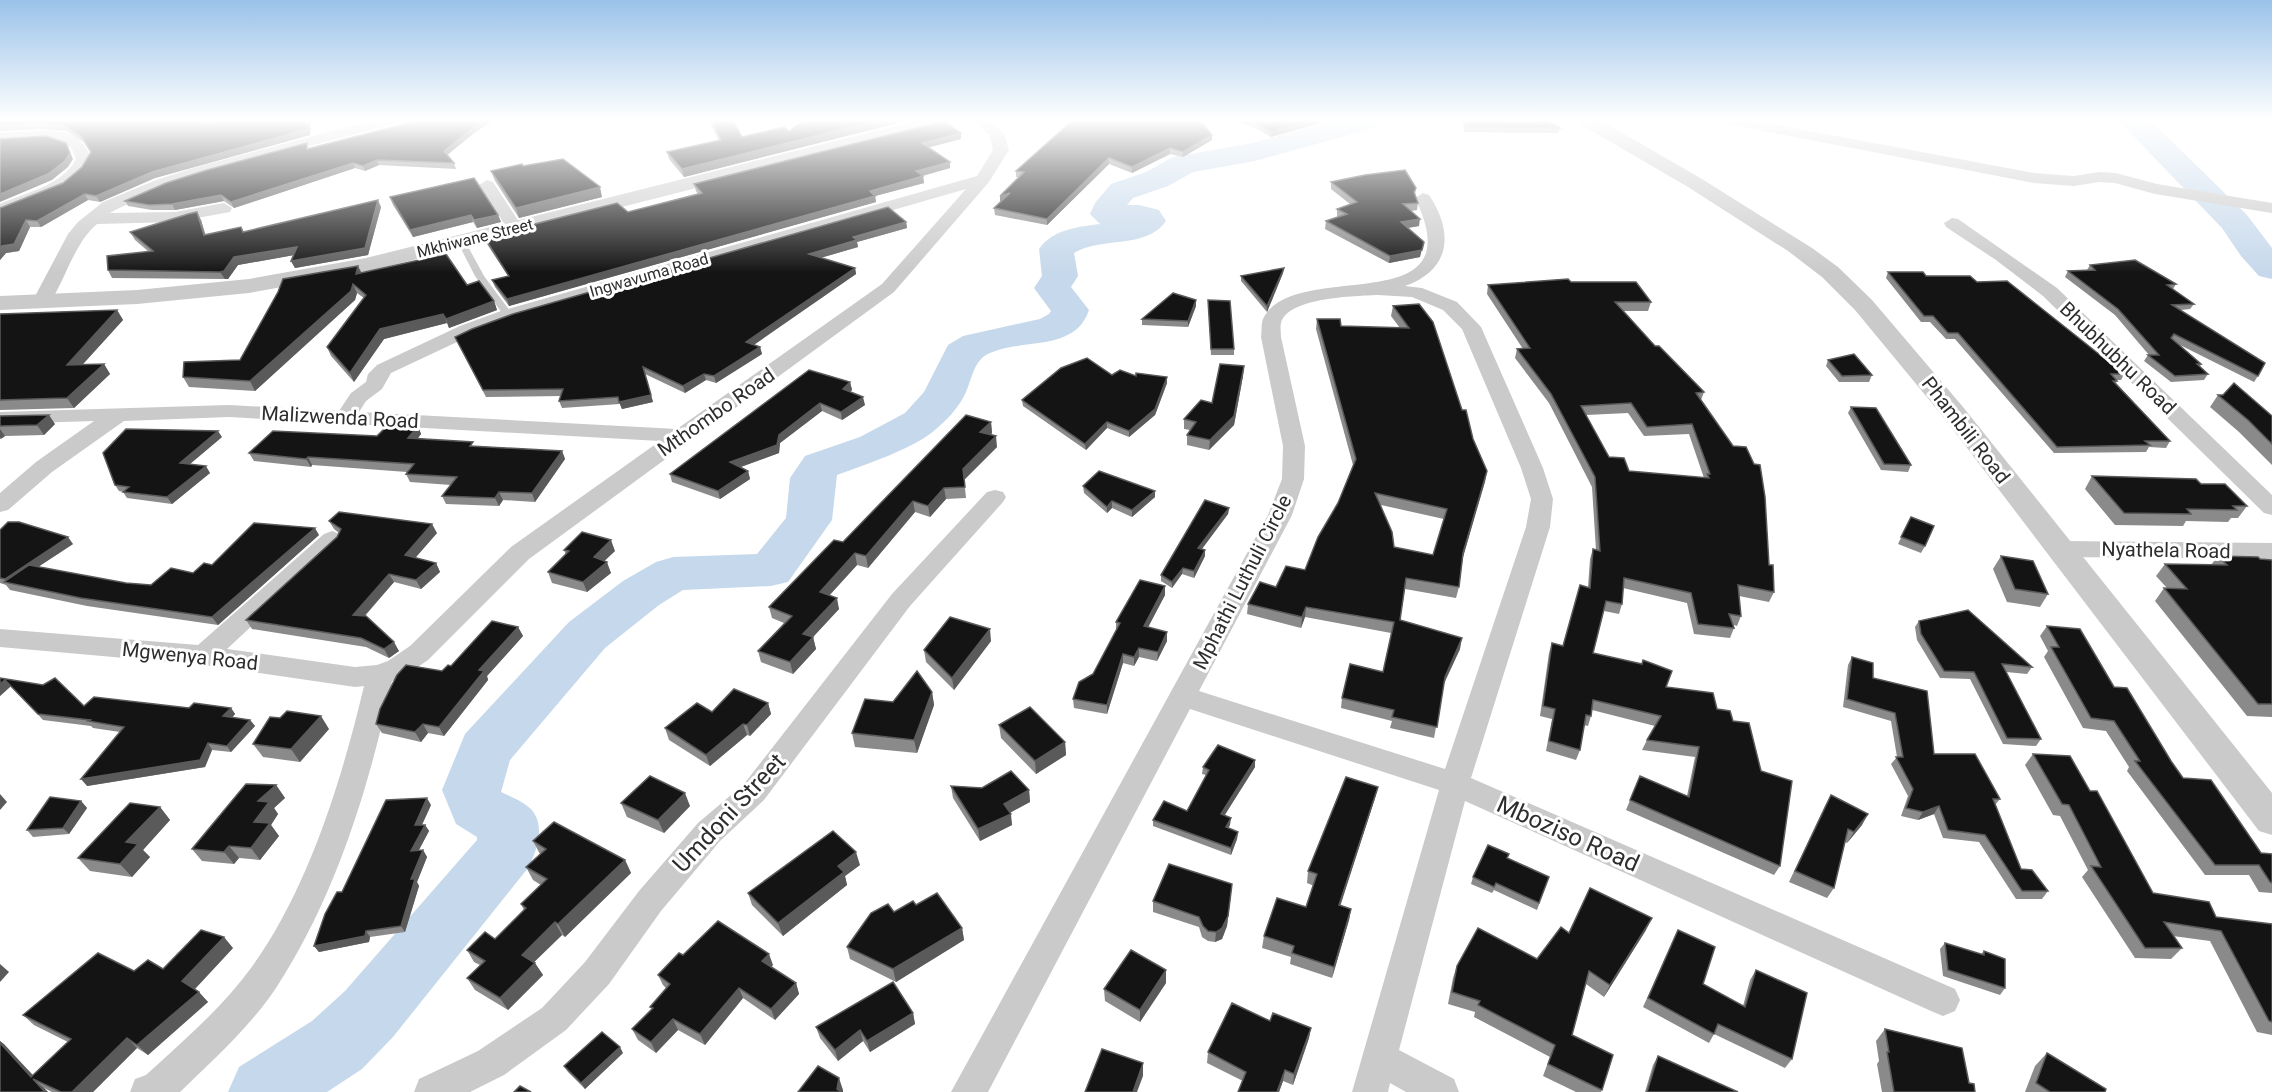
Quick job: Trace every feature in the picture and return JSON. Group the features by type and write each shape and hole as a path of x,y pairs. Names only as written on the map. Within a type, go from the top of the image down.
{"street":[{"path":"0,210 65,181 76,171"},
{"path":"41,302 74,238 91,219 109,206 162,183 201,171"},
{"name":"Mkhiwane Street","path":"0,303 137,297 249,286 366,265 741,171"},
{"name":"Mthombo Road","path":"380,675 397,668 419,653 520,553 888,288 988,171"},
{"name":"Phambili Road","path":"1673,171 1733,206 1830,271 1900,346 2272,820"},
{"path":"1996,171 2034,178 2074,181 2099,177 2116,178 2166,191 2272,208"},
{"name":"Ingwavuma Road","path":"345,417 358,397 372,388 377,382 378,374 391,364 467,330 508,315 983,179"},
{"path":"487,185 515,228"},
{"path":"1378,289 1422,272 1430,263 1435,251 1436,232 1432,215 1423,198"},
{"path":"91,219 135,217 170,219 194,216 224,208"},
{"name":"Bhubhubhu Road","path":"1952,223 2002,255 2050,292 2272,508"},
{"name":"Mphathi Luthuli Circle","path":"969,1092 1280,515 1293,479 1294,446 1271,337 1272,320 1285,306 1311,297 1340,291 1378,289 1415,292 1450,306 1471,327 1532,468 1542,499 1538,527 1455,784 1370,1092"},
{"name":"Malizwenda Road","path":"0,418 229,411 680,436"},
{"path":"0,505 44,468 119,414"},
{"name":"Umdoni Street","path":"432,1092 491,1063 554,1019 597,974 650,902 709,832 754,792 901,600 995,497"},
{"path":"204,655 332,539"},
{"name":"Nyathela Road","path":"2060,549 2272,551"},
{"name":"Mgwenya Road","path":"0,638 204,655 355,677 380,675"},
{"path":"148,1092 159,1087 219,1031 263,979 282,948 321,871 364,745 380,675"},
{"name":"Mboziso Road","path":"1183,696 1455,784 1943,1000"},
{"path":"1380,1058 1441,1092"}],"lane":[{"path":"461,241 480,276 508,315"}],"building":[{"path":"0,171 52,171 48,174 0,194"},
{"path":"77,171 156,171 96,196 85,194 37,221 26,220 14,244 0,248 0,208 63,183"},
{"path":"204,171 328,171 231,202 221,195 172,204 149,205 125,201 166,183"},
{"path":"491,171 579,171 600,187 516,208"},
{"path":"746,171 916,171 923,176 870,191 875,196 507,299 492,280 509,276 484,237 617,203 628,212 702,193 694,184"},
{"path":"1016,171 1096,171 1047,219 994,208 1010,193 1000,196 1024,172"},
{"path":"1406,171 1416,188 1414,192 1418,203 1403,204 1420,219 1401,222 1424,242 1422,250 1390,256 1326,221 1347,214 1337,209 1357,202 1331,182 1365,175"},
{"path":"474,178 498,215 474,220 471,215 410,230 390,197"},
{"path":"378,200 365,248 291,261 297,247 234,257 224,271 220,272 108,270 107,256 153,251 130,232 188,214 197,212 204,235 241,227 243,232"},
{"path":"888,207 906,222 853,237 857,240 809,254 855,268 746,342 760,347 714,376 704,374 683,386 643,367 651,395 619,402 618,397 559,401 563,389 483,390 455,337 513,314"},
{"path":"446,254 467,285 479,281 494,301 446,319 443,314 380,329 350,373 327,347 366,295 353,284 351,291 250,381 183,377 184,362 240,360 283,279 358,266 356,274"},
{"path":"2135,260 2176,284 2167,285 2194,304 2172,305 2265,363 2258,376 2174,334 2171,338 2201,364 2197,364 2208,374 2175,376 2148,355 2159,355 2118,309 2068,271 2095,270 2090,265"},
{"path":"1284,268 1267,306 1241,276"},
{"path":"1888,272 1923,272 1926,276 1970,276 1977,282 2007,281 2124,374 2111,374 2117,381 2113,381 2170,441 2145,441 2150,445 2057,447 1958,333 1948,333 1933,316 1924,316"},
{"path":"1568,279 1571,282 1636,282 1651,302 1615,302 1655,346 1659,346 1704,392 1696,393 1733,446 1746,447 1754,464 1760,465 1765,497 1769,565 1773,565 1774,592 1738,585 1741,616 1729,614 1734,628 1698,624 1691,593 1624,578 1622,604 1606,601 1593,653 1642,664 1643,660 1672,671 1666,687 1713,693 1717,709 1730,711 1733,721 1749,723 1761,771 1792,781 1780,866 1630,800 1640,776 1689,797 1699,747 1647,740 1661,716 1593,700 1591,716 1586,715 1580,750 1549,741 1555,709 1543,706 1552,643 1563,646 1580,585 1590,588 1593,549 1600,551 1595,477 1551,394 1517,349 1530,348 1488,285","holes":["1631,403 1647,427 1692,424 1710,474 1707,474 1709,478 1629,471 1624,458 1609,457 1581,406"]},
{"path":"1173,293 1196,300 1188,321 1142,319"},
{"path":"1208,300 1230,301 1234,349 1211,349"},
{"path":"1419,304 1433,322 1462,410 1466,410 1473,439 1487,471 1463,553 1459,587 1406,578 1400,620 1462,638 1445,677 1437,727 1392,717 1394,710 1342,698 1350,664 1383,672 1394,622 1306,607 1302,617 1248,604 1260,582 1276,587 1286,566 1305,570 1318,537 1338,503 1356,459 1317,319 1340,319 1341,326 1409,328 1393,306","holes":["1375,493 1447,509 1433,555 1394,547 1392,532"]},
{"path":"117,310 67,365 104,364 67,398 0,400 0,314"},
{"path":"1854,354 1872,375 1842,376 1828,360"},
{"path":"1087,358 1112,375 1120,370 1136,376 1136,373 1167,377 1155,409 1129,431 1107,422 1085,444 1022,400 1061,368"},
{"path":"1220,364 1244,366 1234,416 1210,440 1187,435 1196,422 1184,419 1201,400 1212,403"},
{"path":"809,370 850,382 843,389 863,397 841,412 820,403 779,435 777,445 730,462 748,471 718,491 670,474"},
{"path":"2234,383 2272,416 2272,444 2218,395 2223,395"},
{"path":"1851,407 1876,408 1911,465 1884,464"},
{"path":"49,415 37,425 0,426 0,416"},
{"path":"966,415 991,422 980,432 996,436 963,469 965,487 944,488 928,506 913,501 866,556 855,553 820,592 837,598 803,634 813,637 790,662 758,651 792,616 769,607 834,540 843,542"},
{"path":"388,425 418,426 408,438 473,442 470,446 562,451 532,493 499,492 495,498 442,496 457,477 406,474 414,464 308,457 306,459 249,453 273,431 377,436"},
{"path":"126,429 218,431 180,463 206,466 167,497 123,492 129,487 115,485 103,453"},
{"path":"1099,471 1155,491 1132,510 1112,501 1107,507 1083,486"},
{"path":"2092,476 2196,479 2201,484 2225,484 2247,506 2233,506 2237,510 2187,509 2191,514 2124,513"},
{"path":"1205,500 1229,508 1198,548 1205,550 1194,571 1183,568 1172,582 1161,575"},
{"path":"339,512 432,524 405,555 436,563 416,580 389,574 353,615 366,616 394,642 384,649 361,638 246,620 337,537 341,529 329,521"},
{"path":"1911,517 1934,526 1925,546 1901,537"},
{"path":"8,522 19,522 68,537 5,579 0,578 0,530"},
{"path":"254,523 315,528 212,617 81,598 4,582 29,565 126,583 151,585 171,568 193,573 204,563 212,565"},
{"path":"582,532 611,540 594,557 607,562 583,582 548,572 569,551 564,550"},
{"path":"2001,556 2033,561 2048,594 2015,589"},
{"path":"2218,556 2258,557 2272,560 2272,704 2258,704 2164,588 2187,589 2165,564 2227,565"},
{"path":"1140,580 1165,586 1144,626 1167,632 1158,652 1139,648 1134,657 1123,654 1107,705 1073,699 1079,682 1093,674 1120,623 1116,622"},
{"path":"1968,610 2032,667 2002,664 2041,739 2007,738 1974,672 1944,671 1921,634 1919,621"},
{"path":"950,617 990,629 952,678 924,650"},
{"path":"492,621 518,627 479,670 484,671 439,727 423,724 415,732 376,724 380,709 397,675 406,665 442,671 448,665 451,666"},
{"path":"2047,626 2080,629 2114,687 2127,688 2183,778 2211,780 2261,853 2272,854 2272,883 2259,865 2215,865 2135,761 2140,761 2114,721 2091,718 2051,647 2059,647"},
{"path":"1852,657 1873,663 1873,678 1927,691 1934,754 1975,754 2000,799 1993,799 2021,869 2032,870 2048,891 2022,891 1985,835 1948,830 1939,806 1923,812 1906,808 1913,789 1896,757 1903,757 1895,713 1847,699"},
{"path":"917,671 932,692 914,740 852,733 865,699 893,702"},
{"path":"0,678 43,685 55,678 84,706 94,697 189,708 194,703 231,708 223,716 250,720 227,746 208,743 200,760 81,779 124,727 88,721 90,720 38,714 5,680 0,684"},
{"path":"734,689 768,703 747,725 743,724 706,755 665,728 697,703 712,712"},
{"path":"1030,707 1065,742 1035,761 999,725"},
{"path":"287,711 321,716 291,749 253,744 270,717 280,718"},
{"path":"1218,745 1255,760 1221,814 1231,818 1226,827 1238,832 1231,848 1153,820 1164,801 1187,811 1209,770 1203,767"},
{"path":"2033,754 2070,756 2090,791 2097,791 2153,893 2209,902 2216,917 2272,924 2272,1022 2269,1021 2221,931 2164,922 2182,948 2145,948 2091,866 2101,867 2069,805 2062,804"},
{"path":"1011,771 1029,790 1004,804 1011,814 978,829 951,786 982,788"},
{"path":"650,776 685,793 658,820 621,803"},
{"path":"1346,777 1378,787 1339,905 1351,909 1334,967 1292,953 1294,946 1264,936 1277,898 1306,907 1317,874 1308,871"},
{"path":"246,784 276,785 258,801 269,802 254,822 270,823 251,848 229,846 224,852 192,849"},
{"path":"1831,795 1868,814 1854,832 1848,829 1834,888 1795,871"},
{"path":"50,797 81,801 63,828 27,830"},
{"path":"427,798 415,825 425,825 411,851 423,850 411,879 415,879 401,926 366,931 365,936 314,946 325,914 337,892 342,892 386,800"},
{"path":"130,803 160,807 126,842 138,844 120,864 78,858"},
{"path":"554,822 625,860 558,924 555,922 522,955 535,963 500,998 467,978 485,961 467,950 485,932 495,939 526,908 521,904 547,879 526,867 546,849 533,841"},
{"path":"833,831 856,852 838,866 844,872 778,923 748,893"},
{"path":"1488,845 1509,854 1507,858 1549,877 1539,903 1496,883 1494,887 1473,877"},
{"path":"1169,864 1232,884 1228,916 1222,928 1216,932 1208,931 1199,917 1153,901"},
{"path":"1590,888 1652,918 1610,985 1589,971 1572,1035 1613,1055 1602,1090 1548,1064 1555,1045 1478,1005 1480,1001 1452,992 1457,966 1478,928 1537,959 1561,927 1569,933"},
{"path":"937,893 962,928 893,969 847,947 871,913 888,904 894,912 913,901 916,905"},
{"path":"718,921 769,954 762,961 796,983 771,1009 739,988 700,1034 673,1019 651,1042 632,1029 653,1008 650,1007 670,984 658,975 679,953 683,955"},
{"path":"201,930 224,937 182,981 199,992 137,1045 127,1038 72,1092 61,1092 33,1079 43,1092 0,1092 0,1043 31,1077 71,1039 23,1015 98,953 134,971 148,960 163,969"},
{"path":"1678,930 1715,947 1703,984 1745,1007 1756,970 1807,993 1792,1059 1718,1024 1714,1034 1648,998"},
{"path":"1945,943 1984,955 1984,951 2005,959 2005,988 1948,970"},
{"path":"1131,950 1166,970 1140,1010 1104,989"},
{"path":"893,982 913,1013 867,1041 860,1030 835,1050 816,1027"},
{"path":"1232,1003 1270,1021 1273,1013 1311,1028 1294,1074 1285,1070 1277,1092 1238,1092 1246,1072 1208,1052"},
{"path":"1885,1029 1962,1048 1969,1083 1974,1084 1975,1092 1894,1092"},
{"path":"602,1032 620,1047 581,1083 564,1066"},
{"path":"1102,1049 1143,1063 1133,1092 1085,1092"},
{"path":"2047,1053 2106,1089 2105,1092 2050,1092 2036,1083"},
{"path":"1658,1056 1738,1092 1647,1092"},
{"path":"818,1066 839,1078 837,1089 842,1092 798,1092"},
{"path":"520,1086 531,1092 514,1092"}],"waterway":[{"path":"264,1092 337,1045 369,1014 506,850 509,826 477,807 471,790 485,750 587,635 641,593 673,574 771,570 809,520 813,478 821,466 875,446 920,422 943,397 962,353 977,344 1050,329 1066,321 1070,310 1052,288 1060,276 1056,249 1074,238 1133,229 1149,221 1147,217 1139,215 1128,215 1117,219 1107,214 1111,203 1122,191 1157,179 1171,171"},
{"path":"2185,171 2235,222 2253,249 2272,268"}]}
